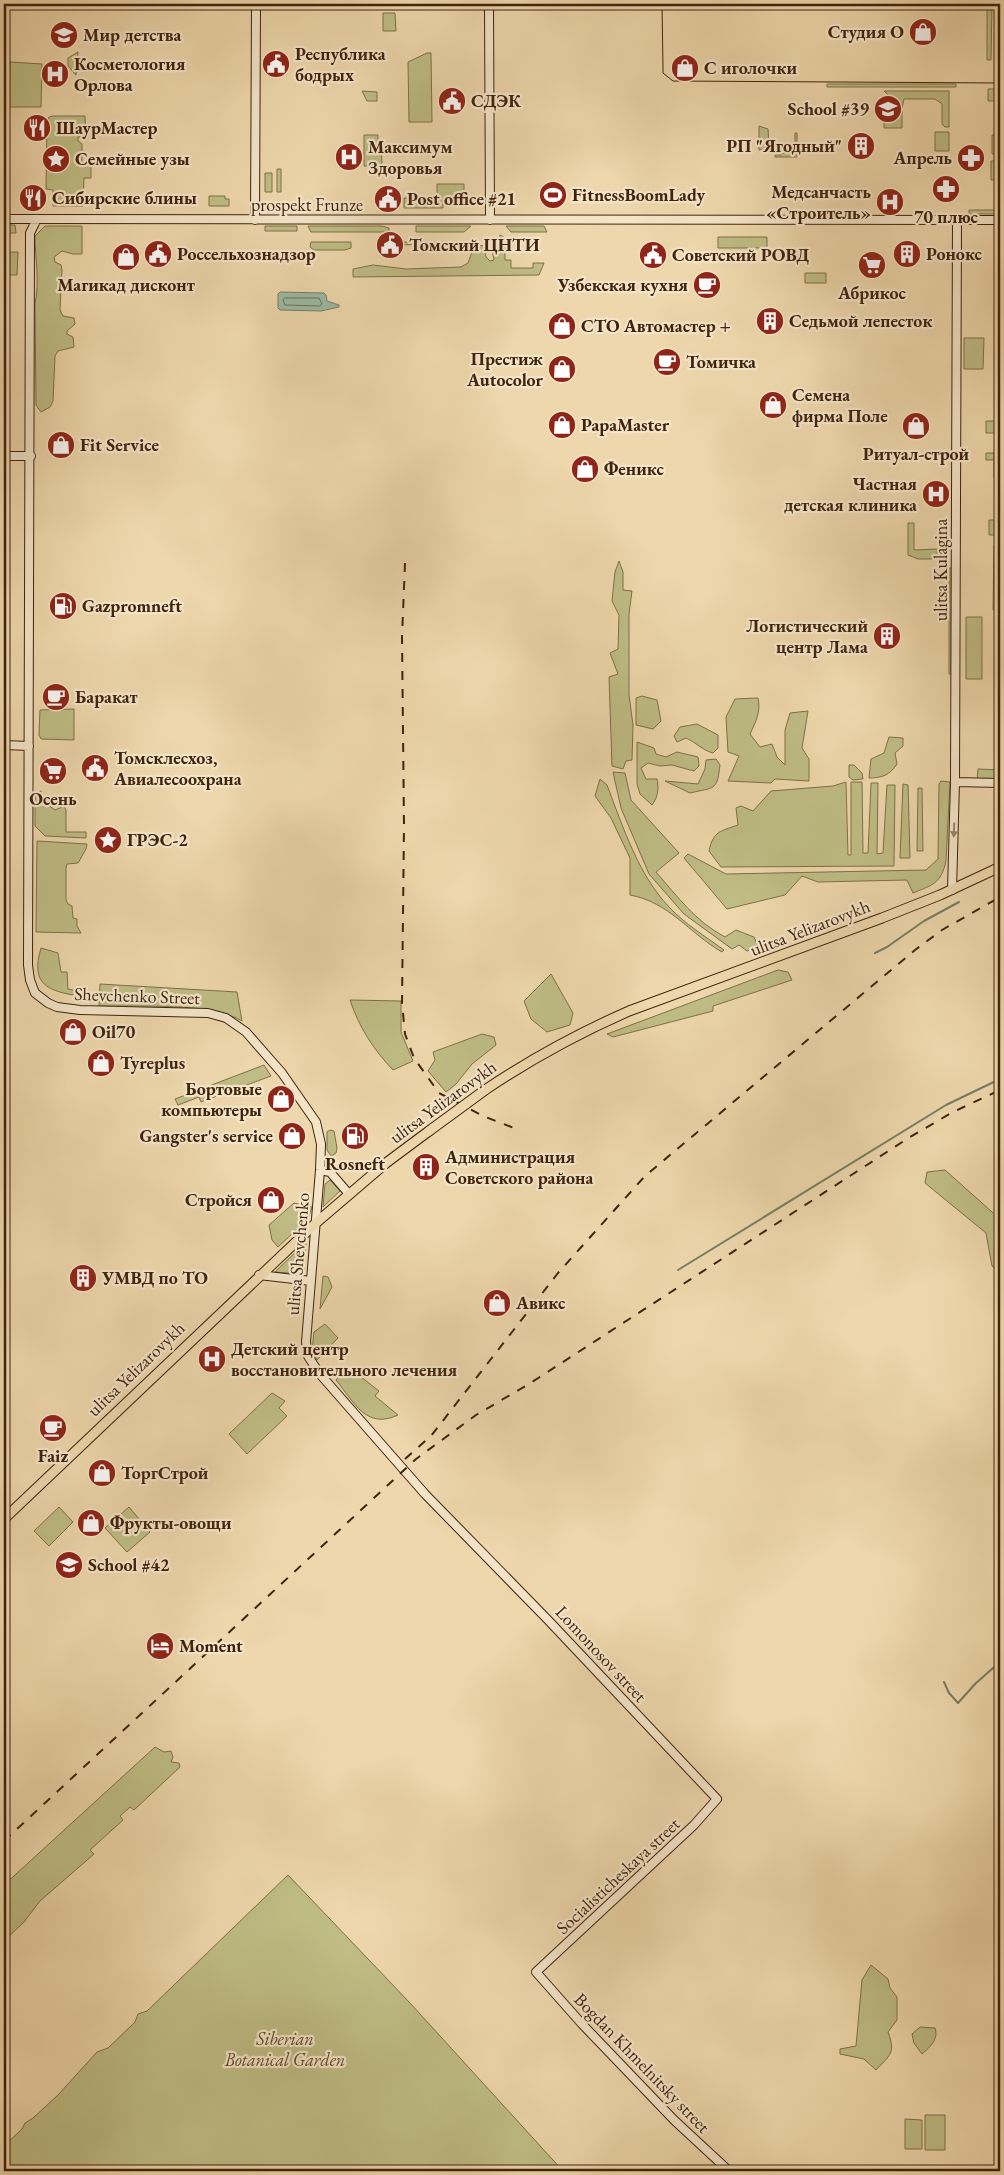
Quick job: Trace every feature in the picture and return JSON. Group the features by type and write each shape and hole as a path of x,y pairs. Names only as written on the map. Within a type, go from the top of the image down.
{"main road":[{"name":"ulitsa Yelizarovykh","path":"4,1519 316,1222 429,1131 516,1069 595,1026 630,1011 780,957 952,890 1000,867"}],"street":[{"path":"255,220 256,4"},
{"path":"490,4 490,220"},
{"name":"prospekt Frunze","path":"4,220 1000,220"},
{"name":"Shevchenko Street","path":"37,220 30,233 31,456 28,965 30,980 35,993 48,1003 70,1009 208,1014 235,1023 258,1044 282,1072 316,1122 321,1144 320,1170"},
{"name":"ulitsa Kulagina","path":"952,890 955,782 957,220"},
{"path":"4,456 31,456"},
{"path":"4,745 29,746"},
{"path":"955,782 1000,783"},
{"path":"320,1170 330,1172 349,1194"},
{"name":"ulitsa Shevchenko","path":"320,1170 305,1348 308,1356 319,1373 391,1456 462,1531"},
{"path":"259,1275 311,1280"},
{"name":"Lomonosov street","path":"462,1531 717,1799"},
{"name":"Socialisticheskaya street","path":"536,1972 694,1825 717,1799"},
{"name":"Bogdan Khmelnitsky street","path":"536,1972 582,2024 674,2120 728,2171"}],"green space":[{"path":"987,4 992,4 991,60 987,60"},
{"path":"383,13 395,13 396,31 383,31"},
{"path":"78,52 76,75 68,66 68,58"},
{"path":"431,53 432,122 409,122 408,62"},
{"path":"10,62 42,64 41,107 9,107"},
{"path":"827,84 956,84 956,87 827,87"},
{"path":"988,89 1000,89 1000,101 988,101"},
{"path":"362,91 377,92 377,101 367,101"},
{"path":"884,91 949,91 949,127 945,127 942,124 942,104 935,99 904,99 902,108"},
{"path":"884,95 902,111 902,128 884,128"},
{"path":"85,116 86,137 78,137 78,141 82,144 82,164 91,164 91,178 84,178 83,206 53,206 53,190 46,189 47,121 49,117"},
{"path":"759,126 768,129 769,146 767,149 759,150"},
{"path":"935,132 949,132 949,151 935,151"},
{"path":"795,133 797,133 797,157 775,157 775,155 781,155 781,153 795,154"},
{"path":"364,135 378,135 378,143 384,143 381,146 382,163 379,166 364,166"},
{"path":"992,135 1000,135 1000,154 992,154"},
{"path":"991,161 1000,161 1000,180 991,180"},
{"path":"277,169 281,169 281,192 277,192"},
{"path":"265,173 272,173 272,192 265,192"},
{"path":"437,184 464,184 464,200 443,200 443,208 404,208 404,198 437,198"},
{"path":"209,196 225,196 225,199 229,199 229,206 209,206"},
{"path":"969,210 999,210 999,214 969,214"},
{"path":"4,225 15,225 16,233 4,233"},
{"path":"45,226 82,226 82,254 62,251 54,257 55,262 61,265 62,270 60,310 63,316 74,318 75,324 67,331 67,334 73,337 74,347 58,351 55,356 53,401 50,407 41,412 36,405 35,304 37,278 35,236"},
{"path":"265,226 297,226 297,231 265,231"},
{"path":"308,226 382,226 389,228 389,232 311,232"},
{"path":"416,226 471,226 464,232 416,232"},
{"path":"506,226 544,226 547,232 511,232"},
{"path":"500,235 505,238 505,260 511,260 511,268 533,268 533,263 544,263 539,275 353,277 353,269 373,265 406,269 461,267 468,263 473,249 478,245 484,246 486,257 490,261 494,260 492,250 498,249"},
{"path":"718,237 767,237 767,248 718,248"},
{"path":"311,242 351,242 351,248 345,250 314,250 310,247"},
{"path":"394,242 448,242 448,244 396,245"},
{"path":"4,252 18,252 17,275 4,275"},
{"path":"805,273 826,273 826,283 805,283"},
{"path":"964,338 984,338 983,369 964,369"},
{"path":"996,411 1000,411 1000,433 986,433 986,421 996,421"},
{"path":"986,453 994,453 994,460 986,460"},
{"path":"994,460 1000,460 1000,478 994,478"},
{"path":"989,520 1000,520 1000,535 989,535"},
{"path":"908,523 914,523 914,550 937,549 937,559 918,559 908,555"},
{"path":"994,545 1000,545 1000,611 993,610"},
{"path":"619,561 623,572 623,590 632,591 629,614 629,695 633,725 632,760 626,761 623,769 612,766 609,677 618,674 610,653 618,649 619,615 612,601 615,572"},
{"path":"949,568 951,568 951,674 949,674"},
{"path":"966,617 982,617 982,679 966,679"},
{"path":"642,696 657,700 661,721 653,729 636,725 636,698"},
{"path":"758,698 756,721 750,734 760,747 772,744 777,757 785,765 785,730 790,713 808,711 802,748 809,759 809,781 775,779 771,783 728,781 739,756 728,752 726,717 735,699"},
{"path":"74,709 74,740 41,739 39,735 40,710"},
{"path":"697,724 718,735 718,748 713,753 686,738 677,742 674,736 680,727"},
{"path":"889,737 903,738 903,746 895,753 897,764 885,775 869,778 871,759 884,753"},
{"path":"637,742 654,748 656,754 666,757 677,752 698,757 699,766 694,771 672,765 660,766 648,763 641,768 646,779 657,779 658,793 652,805 640,794 637,784"},
{"path":"716,759 720,765 717,780 716,784 709,789 690,793 665,781 698,784 705,769 706,760"},
{"path":"849,765 854,765 862,773 863,779 853,780 849,777"},
{"path":"978,769 1000,770 1000,780 977,780"},
{"path":"613,772 625,773 631,800 679,853 656,872 705,924 725,937 736,930 754,937 758,947 747,951 739,945 732,949 684,914 649,874 621,808"},
{"path":"600,779 607,785 632,849 648,880 669,907 724,950 722,952 668,911 656,904 630,895 630,858 611,818 595,796"},
{"path":"941,781 950,782 944,869 935,883 913,893 907,880 818,882 802,876 785,895 727,909 684,858 688,854 726,874 926,870 938,859 939,784"},
{"path":"846,782 848,855 851,855 851,782 862,782 863,853 868,853 871,783 878,783 877,854 883,853 887,785 895,785 894,866 721,867 709,851 715,836 738,825 736,808 741,806 753,811 771,791 833,786"},
{"path":"903,784 908,785 910,858 900,858"},
{"path":"918,788 922,788 923,851 917,851"},
{"path":"41,791 41,800 55,810 64,806 66,810 66,832 86,832 86,838 45,836 35,826 35,793"},
{"path":"37,841 87,844 78,863 67,864 66,868 66,900 72,906 73,918 77,919 77,926 81,933 36,932"},
{"path":"41,948 58,953 61,972 67,972 68,989 83,992 79,996 58,992 44,984 38,970"},
{"path":"778,970 788,972 792,980 713,1006 713,1011 613,1037 607,1034"},
{"path":"551,974 573,1013 570,1025 547,1032 531,1019 524,1001"},
{"path":"100,984 237,992 242,1021 229,1015 194,1008 99,1006"},
{"path":"350,1000 401,1001 401,1032 413,1061 393,1070 367,1037"},
{"path":"482,1034 494,1037 496,1045 472,1064 456,1084 446,1092 428,1071 435,1060 433,1052"},
{"path":"264,1065 271,1076 201,1102 199,1097 178,1105 175,1099"},
{"path":"330,1130 334,1131 337,1148 336,1153 331,1156 327,1150 327,1132"},
{"path":"945,1170 1000,1219 1000,1273 992,1266 986,1233 925,1183 927,1172"},
{"path":"330,1180 340,1191 323,1207 325,1184"},
{"path":"294,1203 312,1207 308,1219 278,1247 272,1240 269,1225"},
{"path":"306,1242 304,1271 301,1274 275,1272"},
{"path":"323,1276 328,1277 332,1287 320,1309"},
{"path":"325,1324 338,1338 317,1360 312,1351 314,1332"},
{"path":"347,1366 379,1391 375,1396 398,1415 387,1419 377,1419 369,1416 355,1405 336,1380"},
{"path":"272,1393 285,1401 279,1408 287,1416 247,1454 229,1434"},
{"path":"59,1507 73,1522 49,1546 34,1531"},
{"path":"129,1507 150,1532 127,1552 105,1528"},
{"path":"155,1747 164,1752 171,1751 173,1757 171,1762 179,1763 180,1767 134,1810 130,1807 120,1816 123,1820 90,1850 94,1854 40,1901 24,1922 4,1941 4,1885"},
{"name":"Siberian Botanical Garden","path":"288,1875 410,2003 563,2171 4,2171 4,2146 22,2129 25,2123 58,2095 97,2052 108,2048 135,2022 138,2014 147,2011"},
{"path":"871,1965 888,1979 890,1988 897,1997 897,2020 888,2032 891,2045 890,2053 876,2070 864,2059 840,2054 840,2049 856,2046 862,1980"},
{"path":"920,2027 935,2028 936,2032 935,2039 922,2054 914,2043 912,2034"},
{"path":"925,2115 945,2115 945,2150 925,2150"},
{"path":"905,2119 922,2120 922,2149 905,2149"}],"water":[{"path":"280,292 324,293 327,301 339,305 339,307 321,311 280,310 278,308 278,294"}],"waterway":[{"path":"875,953 887,947 924,921 959,902"},
{"path":"678,1270 946,1105 1000,1079"},
{"path":"944,1682 949,1693 958,1703 976,1683 1000,1662"}],"tram line":[{"path":"662,4 663,73 673,81 1000,83"}],"railway":[{"path":"405,563 402,637 404,826 402,1003 405,1034 414,1058 439,1093 483,1116 514,1128"},
{"path":"405,1459 431,1436 558,1273 645,1176 915,950 942,930 1000,897"},
{"path":"4,1841 416,1459 476,1415 529,1384 910,1137 953,1112 1000,1090"}],"place":[{"name":"Студия О","path":"923,32"},
{"name":"Мир детства","path":"64,35"},
{"name":"Республика бодрых","path":"276,64"},
{"name":"С иголочки","path":"685,68"},
{"name":"Косметология Орлова","path":"55,74"},
{"name":"СДЭК","path":"452,101"},
{"name":"School #39","path":"888,109"},
{"name":"ШаурМастер","path":"37,128"},
{"name":"РП \"Ягодный\"","path":"861,146"},
{"name":"Максимум Здоровья","path":"349,157"},
{"name":"Апрель","path":"971,158"},
{"name":"Семейные узы","path":"56,159"},
{"name":"70 плюс","path":"946,189"},
{"name":"FitnessBoomLady","path":"553,195"},
{"name":"Сибирские блины","path":"33,198"},
{"name":"Post office #21","path":"388,199"},
{"name":"Медсанчасть «Строитель»","path":"890,202"},
{"name":"Томский ЦНТИ","path":"390,245"},
{"name":"Россельхознадзор","path":"158,254"},
{"name":"Ронокс","path":"907,254"},
{"name":"Советский РОВД","path":"653,255"},
{"name":"Магикад дисконт","path":"126,257"},
{"name":"Абрикос","path":"872,265"},
{"name":"Узбекская кухня","path":"707,285"},
{"name":"Седьмой лепесток","path":"770,321"},
{"name":"СТО Автомастер +","path":"562,326"},
{"name":"Томичка","path":"667,362"},
{"name":"Престиж Autocolor","path":"562,369"},
{"name":"Семена фирма Поле","path":"773,405"},
{"name":"PapaMaster","path":"562,425"},
{"name":"Ритуал-строй","path":"916,426"},
{"name":"Fit Service","path":"61,445"},
{"name":"Феникс","path":"585,469"},
{"name":"Частная детская клиника","path":"936,494"},
{"name":"Gazpromneft","path":"63,606"},
{"name":"Логистический центр Лама","path":"887,636"},
{"name":"Баракат","path":"56,697"},
{"name":"Томсклесхоз, Авиалесоохрана","path":"95,768"},
{"name":"Осень","path":"53,771"},
{"name":"ГРЭС-2","path":"108,840"},
{"name":"Oil70","path":"73,1032"},
{"name":"Tyreplus","path":"101,1063"},
{"name":"Бортовые компьютеры","path":"281,1099"},
{"name":"Gangster's service","path":"292,1136"},
{"name":"Rosneft","path":"355,1136"},
{"name":"Администрация Советского района","path":"426,1167"},
{"name":"Стройся","path":"271,1200"},
{"name":"УМВД по ТО","path":"83,1278"},
{"name":"Авикс","path":"497,1303"},
{"name":"Детский центр восстановительного лечения","path":"212,1359"},
{"name":"Faiz","path":"53,1428"},
{"name":"ТоргСтрой","path":"102,1473"},
{"name":"Фрукты-овощи","path":"91,1523"},
{"name":"School #42","path":"69,1565"},
{"name":"Moment","path":"160,1646"}]}
